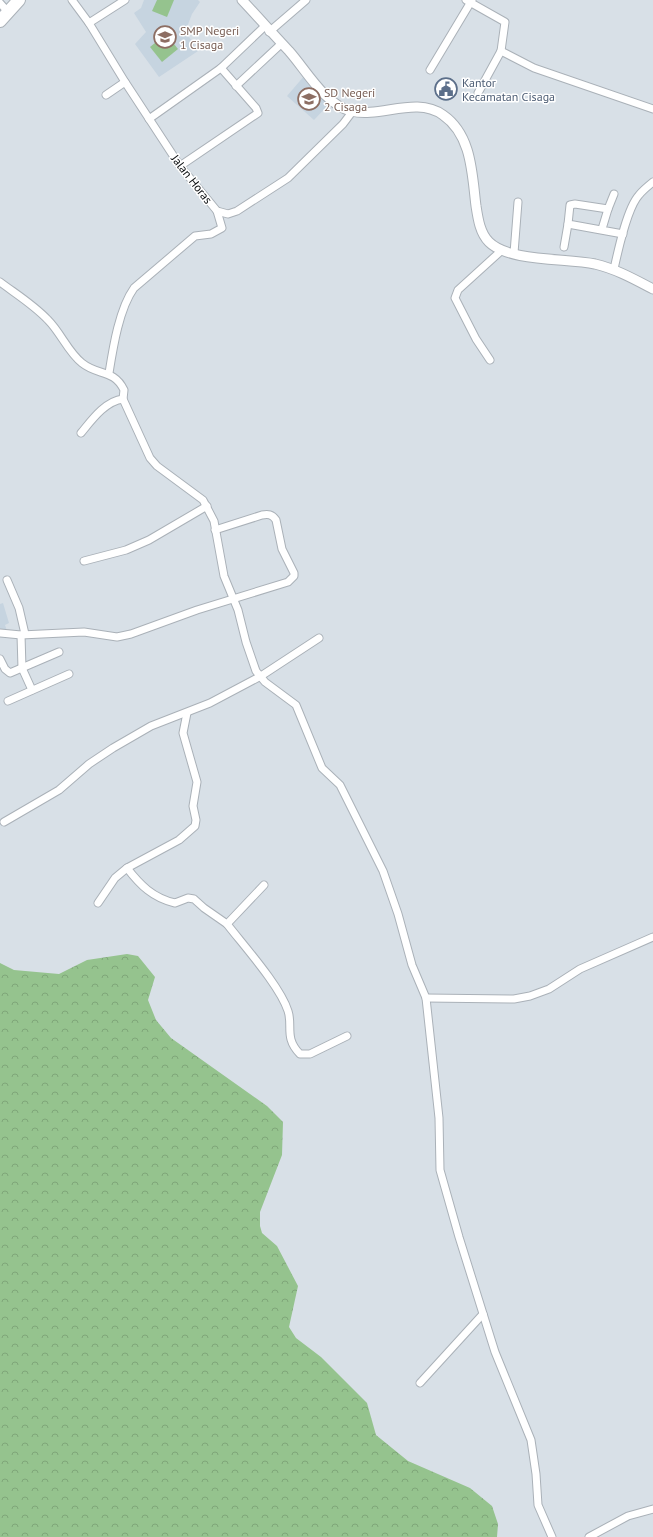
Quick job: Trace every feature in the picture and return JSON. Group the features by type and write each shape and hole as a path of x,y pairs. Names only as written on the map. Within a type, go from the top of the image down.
{"highway":[{"path":"3,12 19,0"}],"main road":[{"path":"242,0 332,102 345,110 352,112 377,112 400,108 418,108 435,111 451,122 456,127 467,147 480,228 487,240 502,250 514,253 541,258 580,261 614,270 653,289"}],"street":[{"name":"Jalan Horas","path":"72,0 89,23 125,82 180,166 218,211 223,214 232,213 284,181 343,124 352,112"},
{"path":"89,23 125,0"},
{"path":"149,119 221,68 267,29 306,0"},
{"path":"430,70 469,1 505,22 501,51 478,93"},
{"path":"236,86 281,44"},
{"path":"501,51 534,68 653,108"},
{"path":"180,166 257,115 258,110 221,68"},
{"path":"106,94 125,82"},
{"path":"614,270 623,234 638,196 653,182"},
{"path":"602,229 614,194"},
{"path":"514,253 518,202"},
{"path":"564,247 571,205 608,210"},
{"path":"108,373 118,331 130,294 134,288 195,236 210,234 222,228 218,211"},
{"path":"568,224 623,234"},
{"path":"490,360 476,339 455,298 458,290 502,250"},
{"path":"0,282 34,306 48,319 81,362 94,370 108,373 122,384 124,390 123,400 153,462 203,500 207,506 214,521 224,576 234,598 256,671 296,704 322,768 340,786 383,871 398,914 412,965 426,998 439,1118 440,1170 495,1352 531,1440 536,1474 538,1505 552,1537"},
{"path":"81,433 101,411 111,403 123,400"},
{"path":"84,561 126,550 149,540 207,506"},
{"path":"0,633 23,634 84,632 117,637 131,634 234,598 288,582 292,579 294,573 284,555 274,516 268,514 262,515 215,530"},
{"path":"7,580 19,608 23,634 22,668 32,690"},
{"path":"4,822 58,790 89,764 113,748 151,726 206,705 261,676 319,638"},
{"path":"0,659 5,670 8,672 22,668 60,652"},
{"path":"8,701 70,674"},
{"path":"98,903 115,878 127,868 179,840 195,826 196,820 194,806 196,782 183,733 187,713"},
{"path":"127,868 140,885 147,891 175,903 188,898 194,899 227,924 276,990 288,1011 289,1032 295,1050 300,1054 310,1054 347,1036"},
{"path":"227,924 264,885"},
{"path":"426,998 514,999 530,996 549,989 580,970 653,937"},
{"path":"420,1383 483,1314"},
{"path":"589,1537 628,1516 653,1509"}],"shaded area":[{"name":"SMP Negeri 1 Cisaga","path":"144,0 198,0 200,2 192,14 187,27 184,29 198,51 159,77 135,44 146,32 134,13 141,8"},
{"name":"SD Negeri 2 Cisaga","path":"305,75 330,103 314,120 287,96"},
{"path":"3,603 9,623 5,625 7,631 0,631 0,604"}],"green space":[{"path":"157,0 174,0 167,17 152,11"},
{"path":"166,34 178,49 162,62 150,47"},
{"path":"308,90 318,99 314,104 303,95"},
{"path":"127,954 138,956 155,977 148,1000 156,1020 171,1038 267,1106 283,1122 282,1155 260,1212 260,1226 262,1233 277,1246 298,1286 289,1327 296,1338 321,1357 367,1403 376,1435 408,1461 470,1488 492,1506 498,1524 497,1537 0,1537 0,963 14,970 59,974 87,960"}],"place":[{"name":"SMP Negeri 1 Cisaga","path":"165,37"},
{"name":"Kantor Kecamatan Cisaga","path":"446,89"},
{"name":"SD Negeri 2 Cisaga","path":"309,99"}]}
